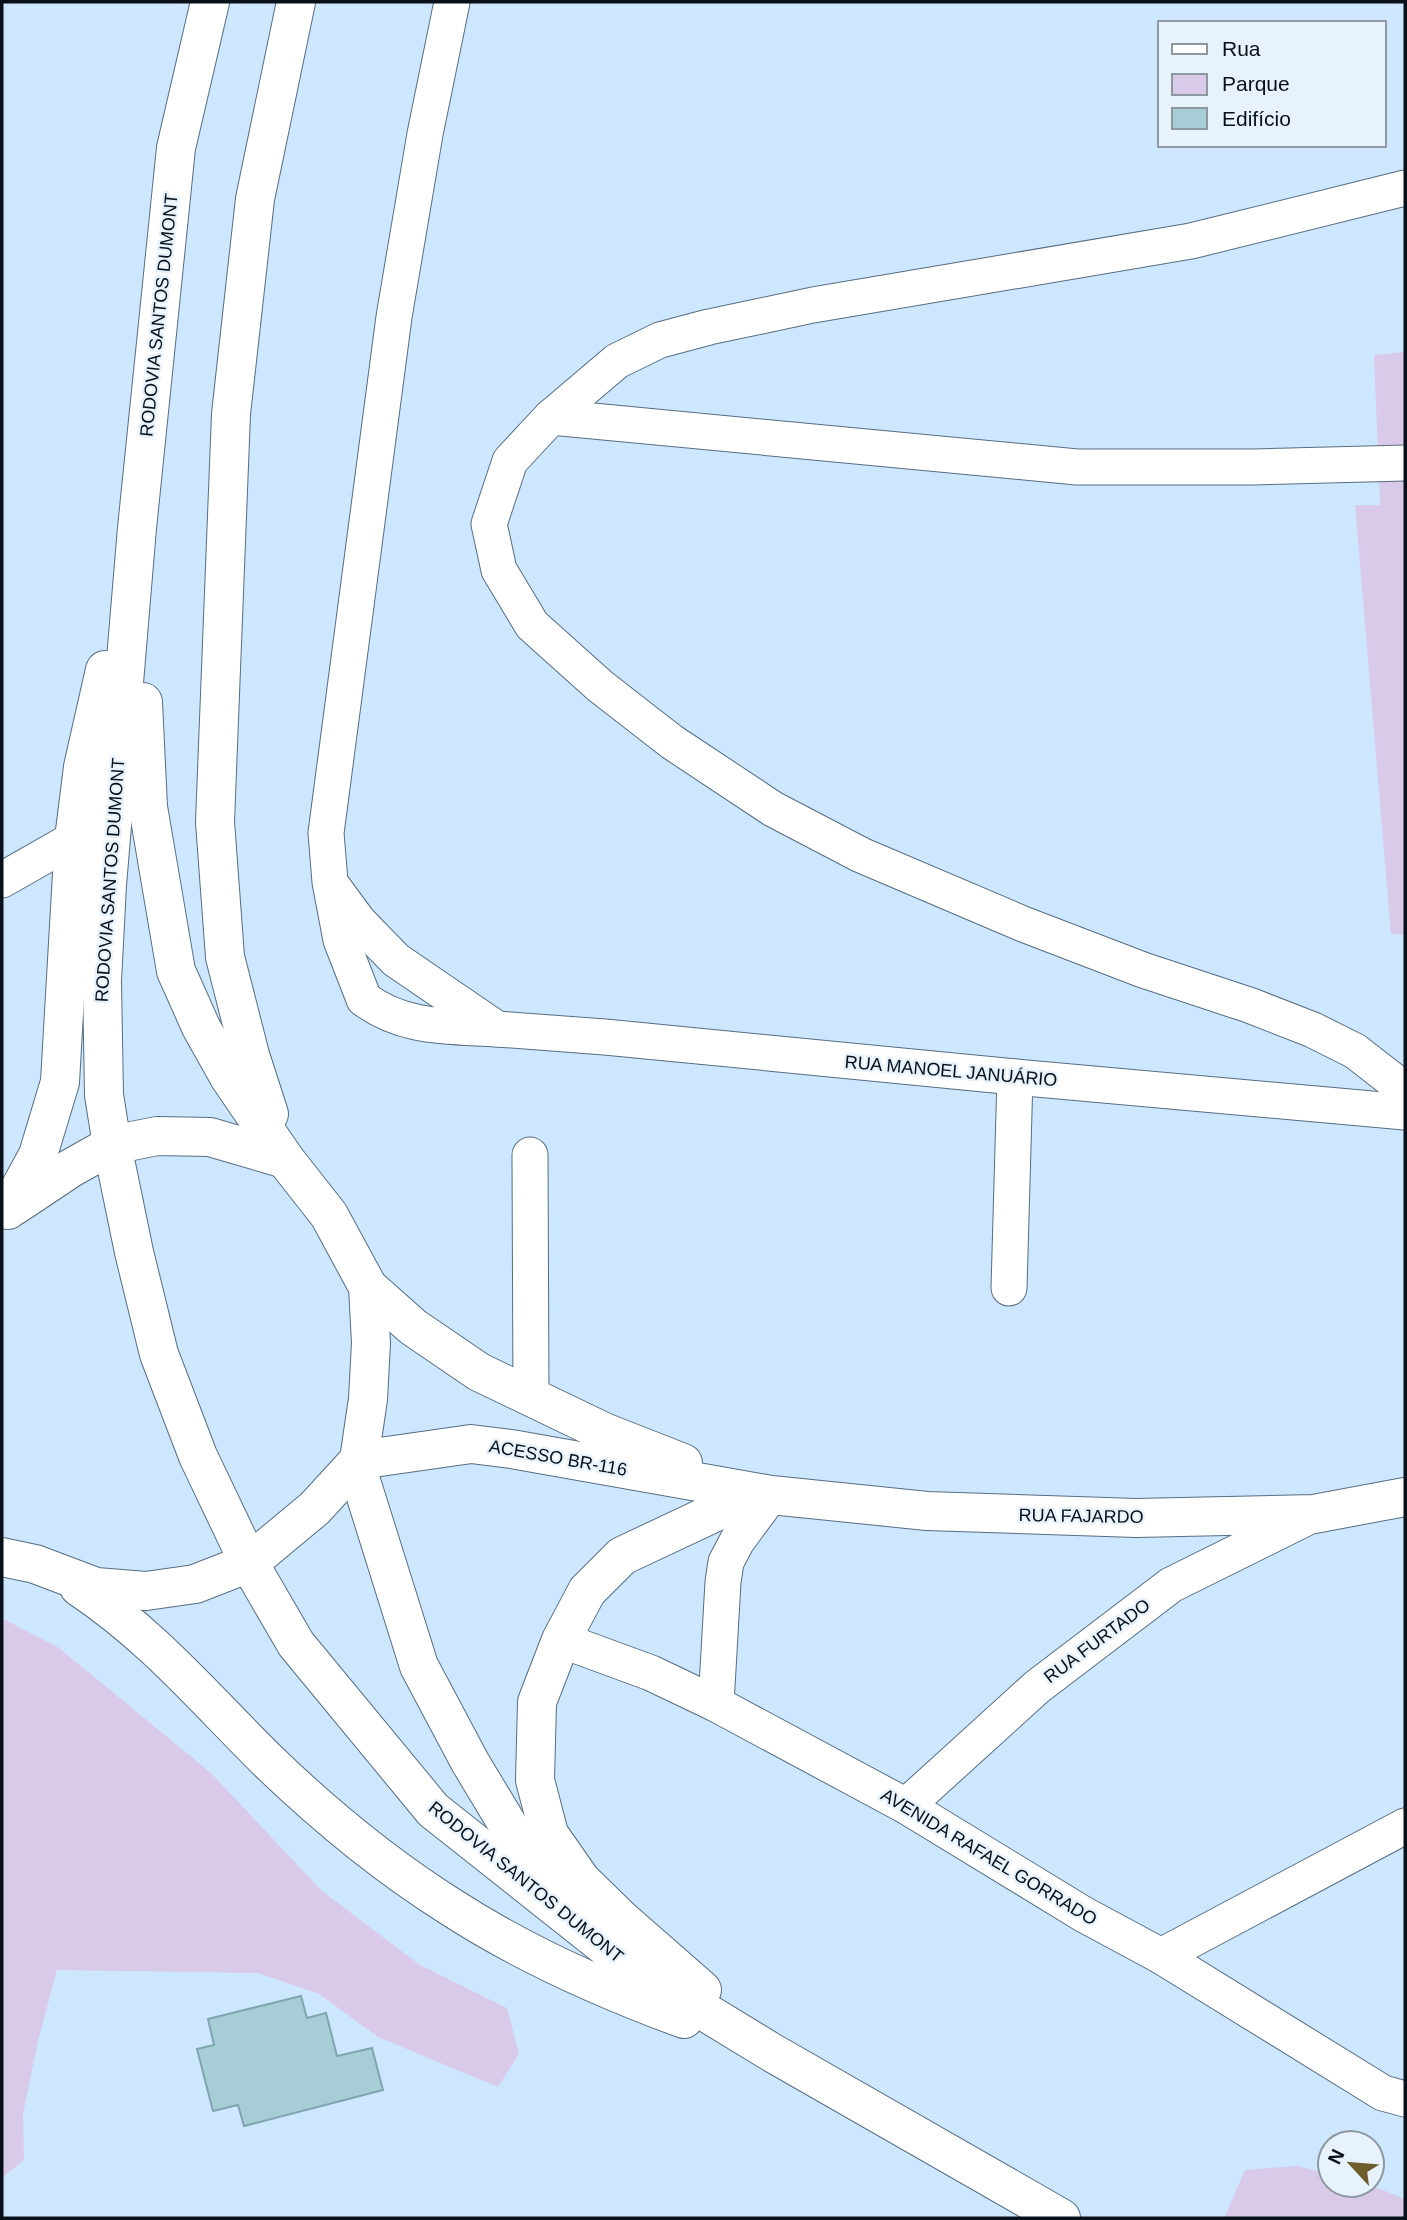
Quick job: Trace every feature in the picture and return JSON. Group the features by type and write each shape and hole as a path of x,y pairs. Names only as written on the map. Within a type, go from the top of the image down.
{"main road":[{"name":"RODOVIA SANTOS DUMONT","path":"210,2 176,148 138,528 107,886 102,981 104,1095 112,1145 159,1354 198,1456 249,1563 296,1644 433,1810 630,1966 771,2052 1061,2218"},
{"path":"285,1159 250,1055 225,957 215,822 231,414 255,199 296,2"},
{"path":"5,1216 38,1155 60,1082 74,839 83,767 138,528"},
{"path":"138,528 148,807 176,971 201,1027 229,1077 285,1159 329,1214 368,1287 413,1327 479,1372 604,1432 763,1494"},
{"path":"5,1216 71,1168 112,1145 157,1136 210,1137 285,1159"},
{"path":"368,1287 371,1343 368,1399 357,1462 419,1665 470,1762 558,1910"},
{"name":"ACESSO BR-116","path":"357,1462 471,1444 763,1494"},
{"path":"31,1564 96,1587 146,1591 195,1584 249,1563 315,1508 357,1462"},
{"path":"763,1494 622,1556 587,1591 561,1640 537,1702 535,1780 548,1834 581,1880 771,2052"},
{"name":"RUA FAJARDO","path":"763,1494 941,1512 1136,1518 1314,1514 1405,1497"},
{"path":"2,1529 31,1564 116,1611 167,1657 270,1763 372,1852 452,1908 550,1962 624,1997 771,2052"}],"street":[{"path":"364,999 341,940 330,882 326,833 394,317 425,134 452,2"},
{"path":"1405,188 1191,241 813,305 660,340 617,361 551,417 510,461 489,524 499,570 532,625 600,686 672,741 774,809 861,855 1023,925 1313,1030 1354,1051 1405,1090"},
{"path":"551,417 1077,467 1254,467 1405,463"},
{"path":"2,880 74,839"},
{"path":"330,882 359,922 396,960 497,1030"},
{"path":"364,999 368,981 380,967 396,960"},
{"name":"RUA MANOEL JANUÁRIO","path":"364,999 391,1016 414,1023 619,1038 1405,1112"},
{"path":"1009,1288 1015,1077"},
{"path":"530,1155 531,1397"},
{"path":"716,1704 726,1562 763,1494"},
{"name":"RUA FURTADO","path":"906,1806 1037,1687 1171,1585 1314,1514"},
{"name":"AVENIDA RAFAEL GORRADO","path":"561,1640 650,1672 716,1704 906,1806 1083,1914 1161,1956 1383,2093 1405,2099"},
{"path":"1161,1956 1405,1826"}],"green space":[{"path":"1405,352 1405,935 1391,934 1355,505 1380,505 1374,355"},
{"path":"2,1618 59,1648 211,1773 322,1891 420,1965 507,2008 519,2054 498,2087 378,2037 319,1994 258,1973 57,1970 38,2041 23,2114 24,2160 2,2178"},
{"path":"1297,2166 1316,2171 1316,2199 1386,2199 1386,2191 1405,2199 1405,2218 1224,2218 1245,2170"}],"building":[{"path":"301,1996 307,2018 326,2013 337,2056 372,2048 383,2090 244,2126 238,2105 213,2111 197,2049 214,2045 208,2019"}]}
